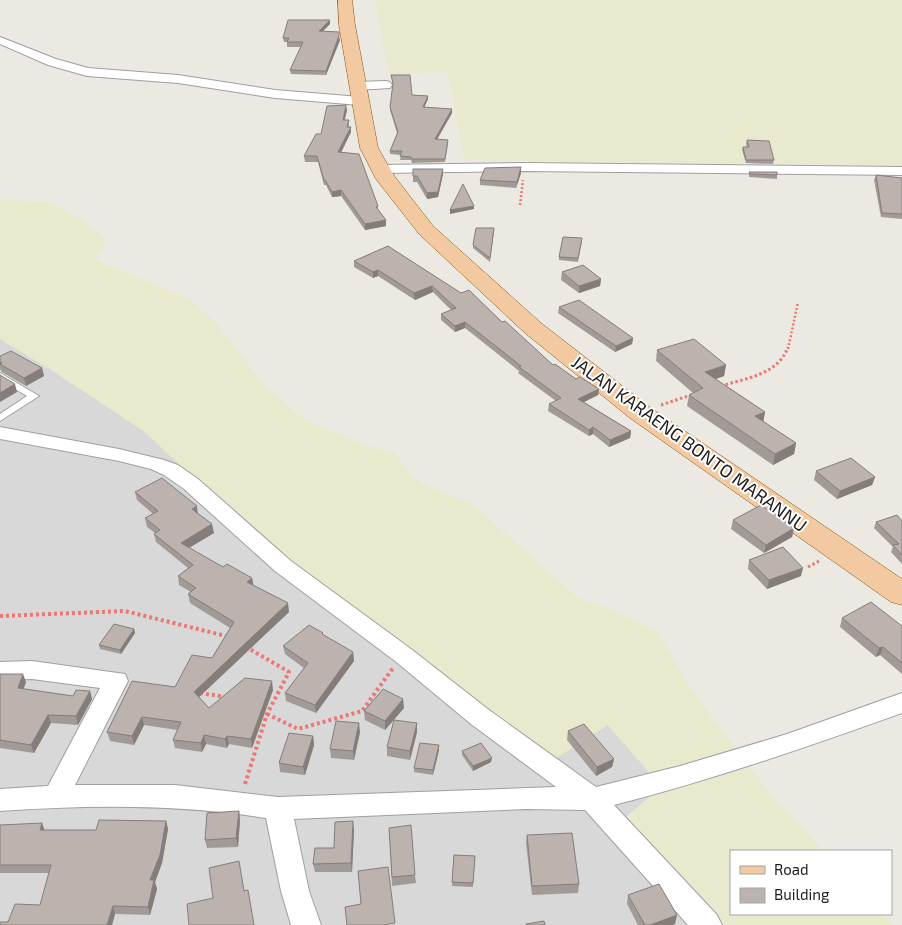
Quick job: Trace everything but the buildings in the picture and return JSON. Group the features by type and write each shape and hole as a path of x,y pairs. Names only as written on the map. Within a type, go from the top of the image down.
{"main road":[{"name":"JALAN KARAENG BONTO MARANNU","path":"344,0 369,148 378,169 416,219 464,266 538,332 639,412 902,594"}],"street":[{"path":"0,40 38,56 87,72 178,79 275,94 359,93 386,86"},
{"path":"378,169 525,167 902,171"},
{"path":"0,434 119,455 156,464 171,470 191,484 283,566 403,655 480,718 592,799 707,925"},
{"path":"0,671 32,670 116,681 56,796"},
{"path":"0,800 56,796 144,797 240,801 278,808 526,798 592,799 680,777 790,743 902,703"},
{"path":"278,808 295,891 306,925"}],"lane":[{"path":"0,376 34,396 0,418"},
{"path":"0,406 10,412"}],"path":[{"path":"520,205 525,167"},
{"path":"719,386 773,369 782,361 786,353 798,302"},
{"path":"639,412 693,395"},
{"path":"0,616 125,611 229,636 236,641"},
{"path":"240,801 267,714 289,672 244,645"},
{"path":"259,711 298,729 362,711 403,655"},
{"path":"190,692 227,697 235,700"}],"shaded area":[{"path":"0,339 53,371 145,432 303,581 608,725 662,787 699,925 0,925"}],"green space":[{"path":"375,0 902,0 902,165 464,160 448,71 389,75"},
{"path":"0,200 44,202 65,210 88,224 104,237 104,248 95,260 191,300 218,325 261,381 303,419 365,445 396,454 411,476 436,491 470,502 578,598 604,607 657,631 691,689 765,787 822,850 730,850 730,915 883,915 893,925 699,925 625,818 662,786 608,725 547,764 303,581 145,432 53,371 0,339"}]}
